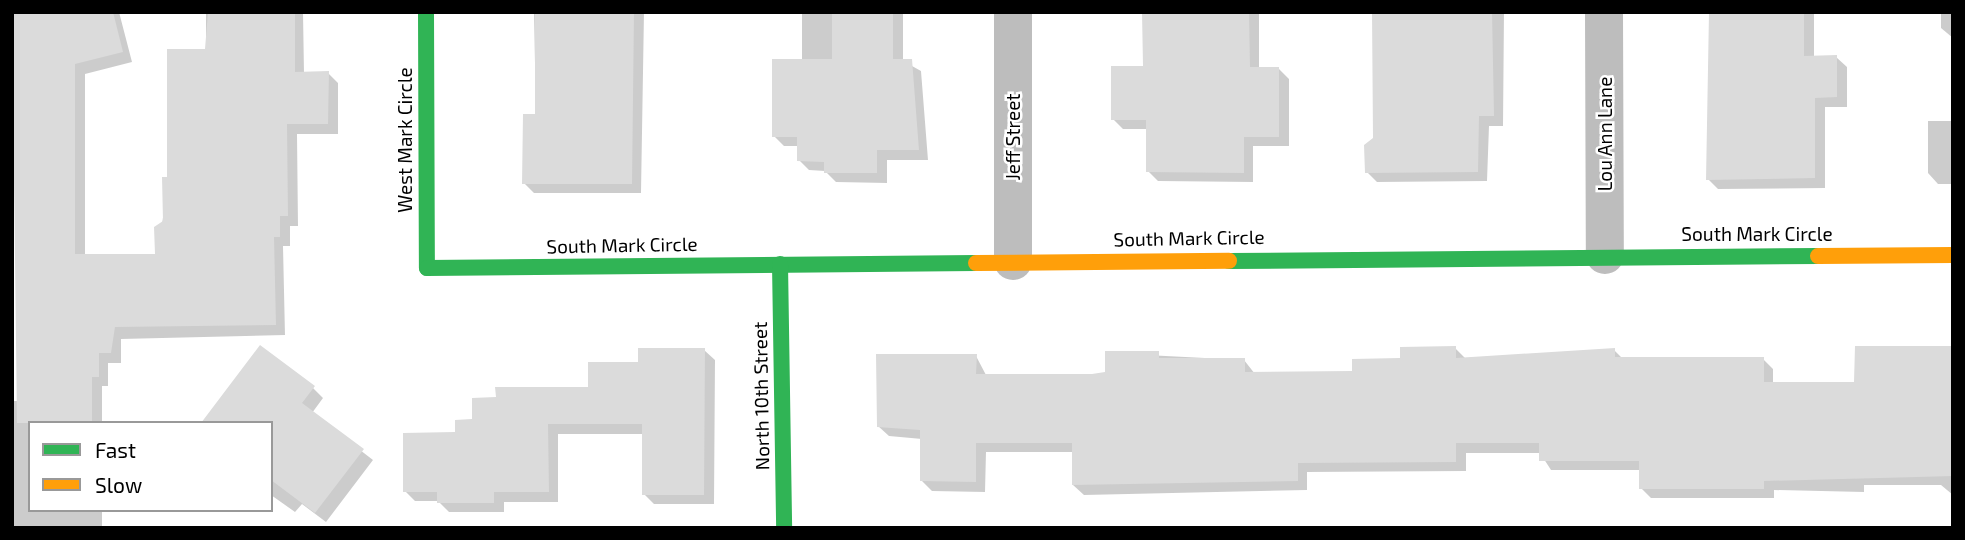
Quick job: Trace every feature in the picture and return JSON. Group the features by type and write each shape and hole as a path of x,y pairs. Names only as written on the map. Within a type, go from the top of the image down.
{"street":[{"name":"West Mark Circle","path":"426,12 427,268"},
{"name":"Jeff Street","path":"1013,12 1013,261"},
{"name":"Lou Ann Lane","path":"1604,12 1605,255"},
{"name":"South Mark Circle","path":"427,268 1605,255 1953,255"},
{"name":"North 10th Street","path":"780,264 784,528"}],"building":[{"path":"12,12 113,12 123,52 75,64 75,254 155,254 154,227 163,221 162,177 167,177 167,49 205,49 208,12 295,12 295,72 329,71 328,124 287,124 288,216 280,216 280,237 274,237 276,325 115,327 111,353 99,353 99,377 92,377 92,421 17,423"},
{"path":"535,12 634,12 632,184 522,184 523,114 535,114"},
{"path":"832,12 893,12 893,59 912,59 919,150 877,150 877,173 824,173 824,162 797,161 797,137 772,137 772,59 832,59"},
{"path":"1142,12 1249,12 1250,67 1279,67 1279,137 1244,137 1244,173 1146,172 1146,120 1111,120 1111,66 1143,66"},
{"path":"1372,12 1492,12 1494,116 1479,116 1478,172 1365,173 1364,145 1373,138"},
{"path":"1709,12 1804,12 1804,56 1837,55 1837,97 1815,98 1815,178 1706,180"},
{"path":"260,345 315,386 302,403 364,449 315,513 273,482 273,421 203,421"},
{"path":"1456,346 1456,358 1615,348 1615,357 1764,357 1764,382 1854,382 1855,346 1953,346 1953,476 1764,481 1764,489 1639,489 1639,461 1539,461 1539,443 1456,443 1456,462 1298,463 1298,481 1072,485 1072,443 976,443 976,482 920,481 920,430 877,427 876,354 977,354 976,374 1105,372 1105,351 1159,351 1159,358 1245,358 1245,372 1352,371 1352,359 1400,358 1400,347"},
{"path":"638,348 705,348 704,495 642,495 642,424 548,424 549,492 494,492 494,503 437,503 437,492 403,492 403,433 455,432 455,420 472,419 472,398 496,397 495,387 588,387 588,362 638,362"}],"traffic: fast":[{"path":"426,12 427,268 976,263"},
{"path":"1229,261 1818,256"},
{"path":"780,264 784,528"}],"traffic: slow":[{"path":"1818,256 1953,255"},
{"path":"976,263 1229,261"}]}
